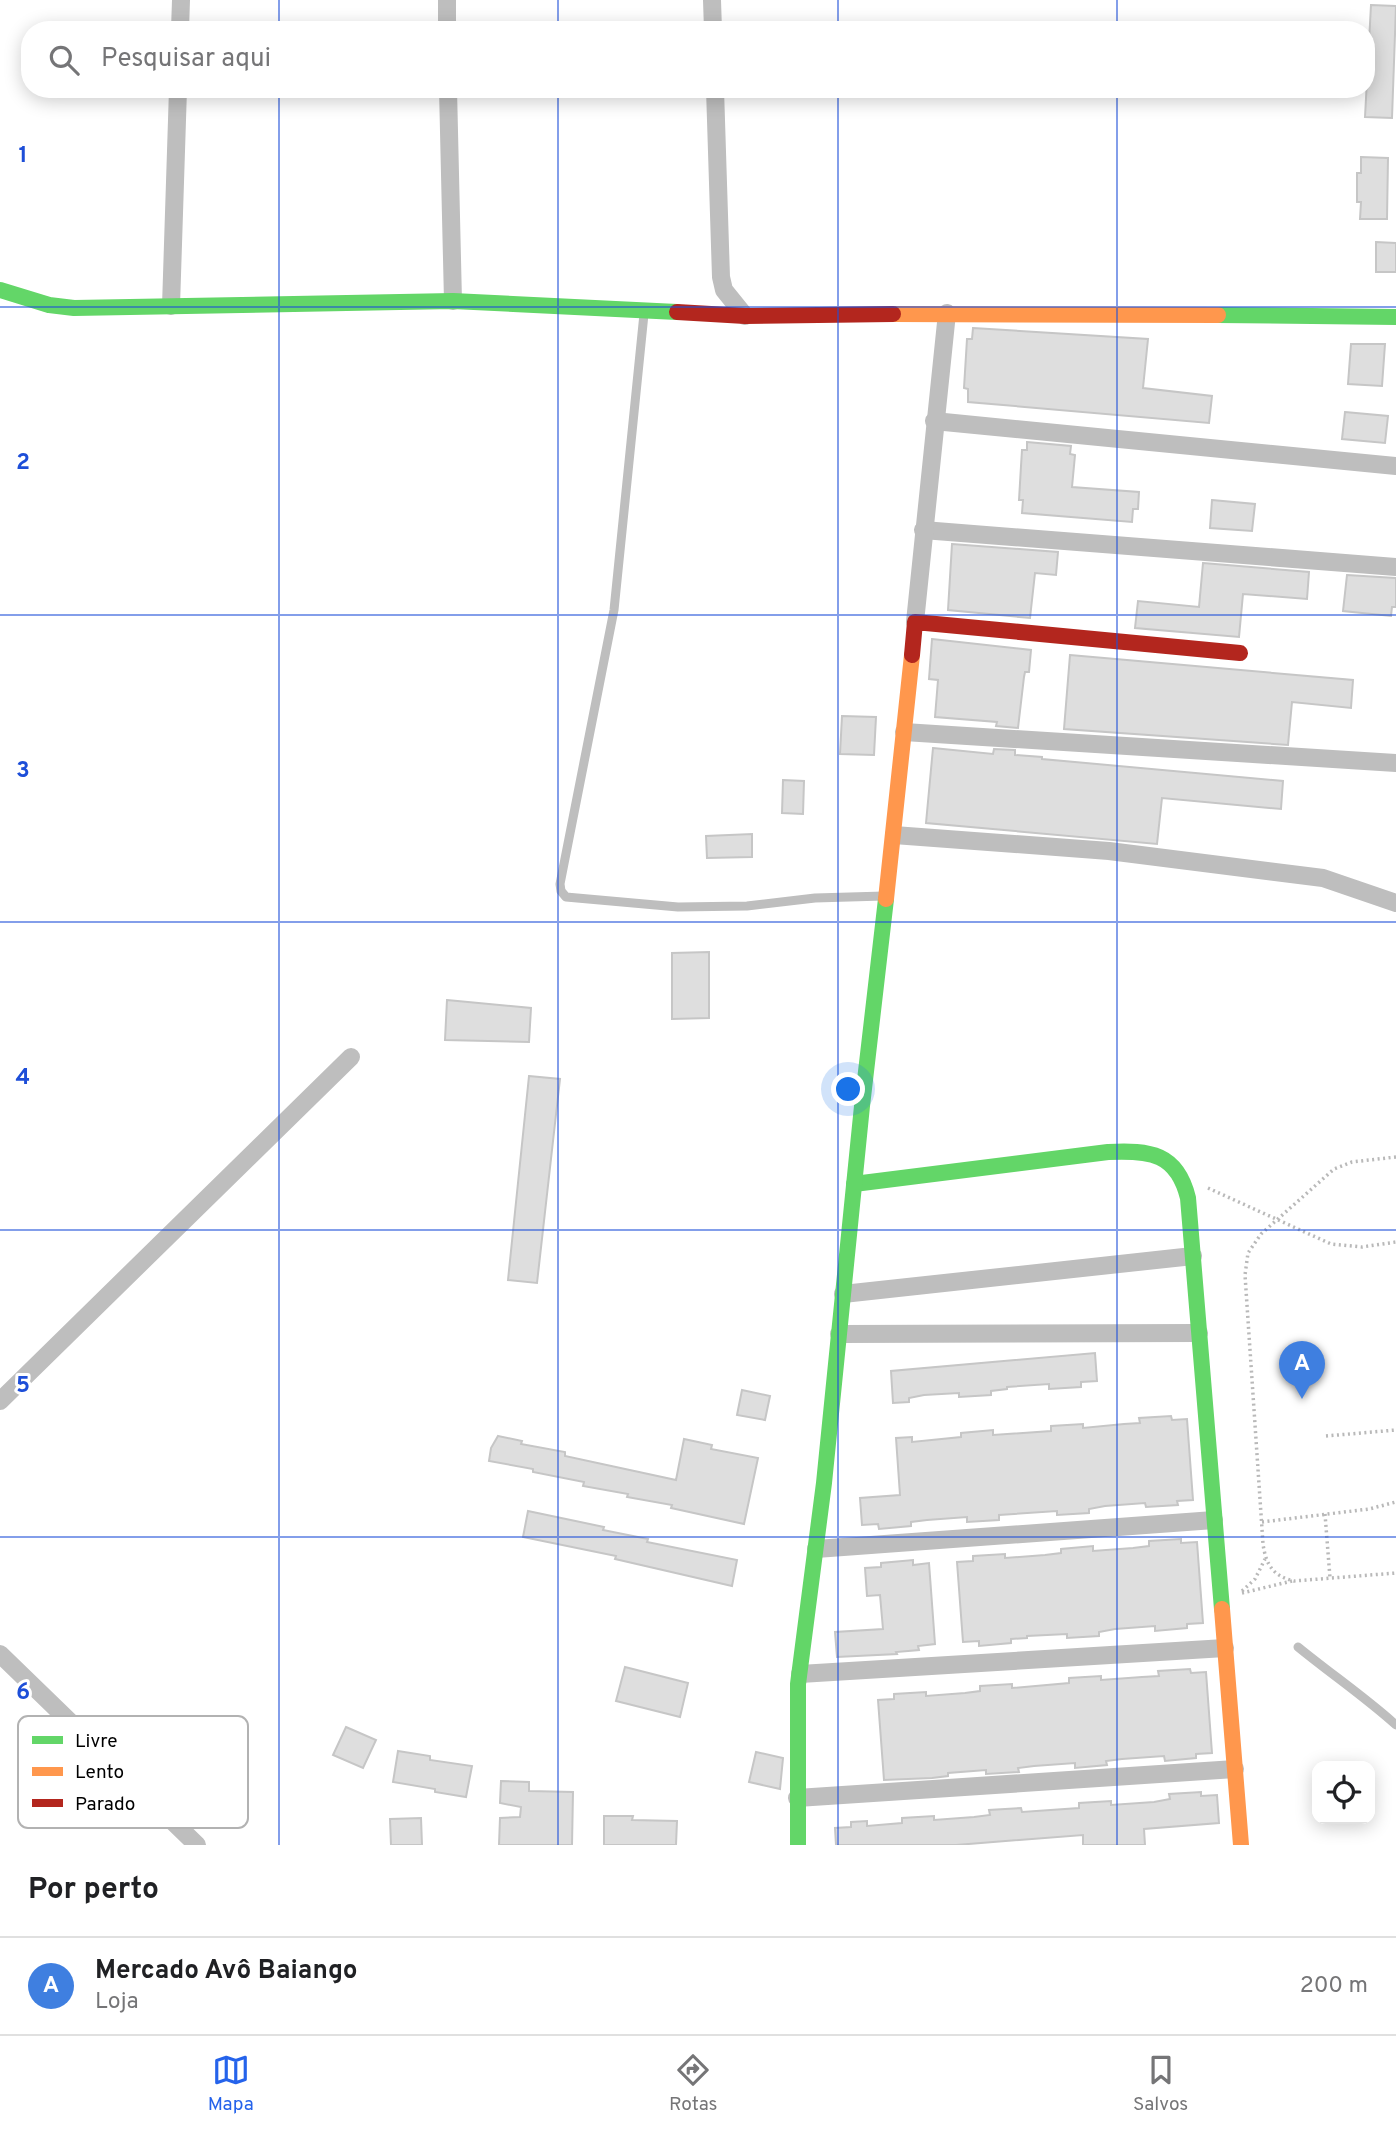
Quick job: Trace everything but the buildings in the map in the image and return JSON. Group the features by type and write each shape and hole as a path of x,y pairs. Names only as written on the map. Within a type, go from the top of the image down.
{"street":[{"path":"180,21 181,0"},
{"path":"447,0 447,21"},
{"path":"712,0 713,21"},
{"path":"171,306 178,98"},
{"path":"448,98 453,301"},
{"path":"715,98 721,277 724,290 745,316"},
{"path":"0,290 49,305 74,308 453,301 745,316 947,313 1396,317"},
{"path":"798,1845 800,1674 844,1294 885,896 894,835 947,313"},
{"path":"934,421 1396,466"},
{"path":"923,530 1396,567"},
{"path":"915,622 1240,653"},
{"path":"904,732 1396,763"},
{"path":"894,835 1109,851 1323,878 1396,903"},
{"path":"0,1401 351,1056"},
{"path":"854,1184 1108,1152 1136,1151 1164,1157 1182,1176 1188,1198 1241,1845"},
{"path":"844,1294 1192,1256"},
{"path":"839,1334 1199,1333"},
{"path":"816,1549 1214,1520"},
{"path":"800,1674 1225,1648"},
{"path":"0,1654 64,1716"},
{"path":"797,1798 1235,1769"},
{"path":"179,1828 197,1845"}],"lane":[{"path":"644,311 614,610 560,884 561,891 566,897 678,907 747,906 815,898 885,896"},
{"path":"1298,1647 1329,1673 1367,1699 1396,1726"}],"path":[{"path":"1294,1581 1282,1578 1271,1570 1265,1557 1245,1275 1248,1253 1261,1234 1334,1169 1352,1162 1396,1157"},
{"path":"1182,1176 1331,1244 1362,1247 1396,1242"},
{"path":"1326,1436 1396,1430"},
{"path":"1262,1522 1369,1509 1396,1502"},
{"path":"1325,1514 1330,1578"},
{"path":"1265,1557 1255,1579 1237,1594 1294,1581 1396,1573"}],"traffic: fast":[{"path":"0,290 49,305 74,308 453,301 677,312"},
{"path":"1218,315 1396,317"},
{"path":"798,1845 798,1684 824,1483 886,899"},
{"path":"854,1184 1108,1152 1137,1152 1160,1157 1177,1172 1188,1198 1222,1609"}],"traffic: slow":[{"path":"893,314 1218,315"},
{"path":"886,899 912,655"},
{"path":"1222,1609 1241,1845"}],"traffic: jam":[{"path":"677,312 745,316 893,314"},
{"path":"912,655 915,622 1240,653"}],"place":[{"name":"Mercado Avô Baiango","path":"1302,1399"}]}
